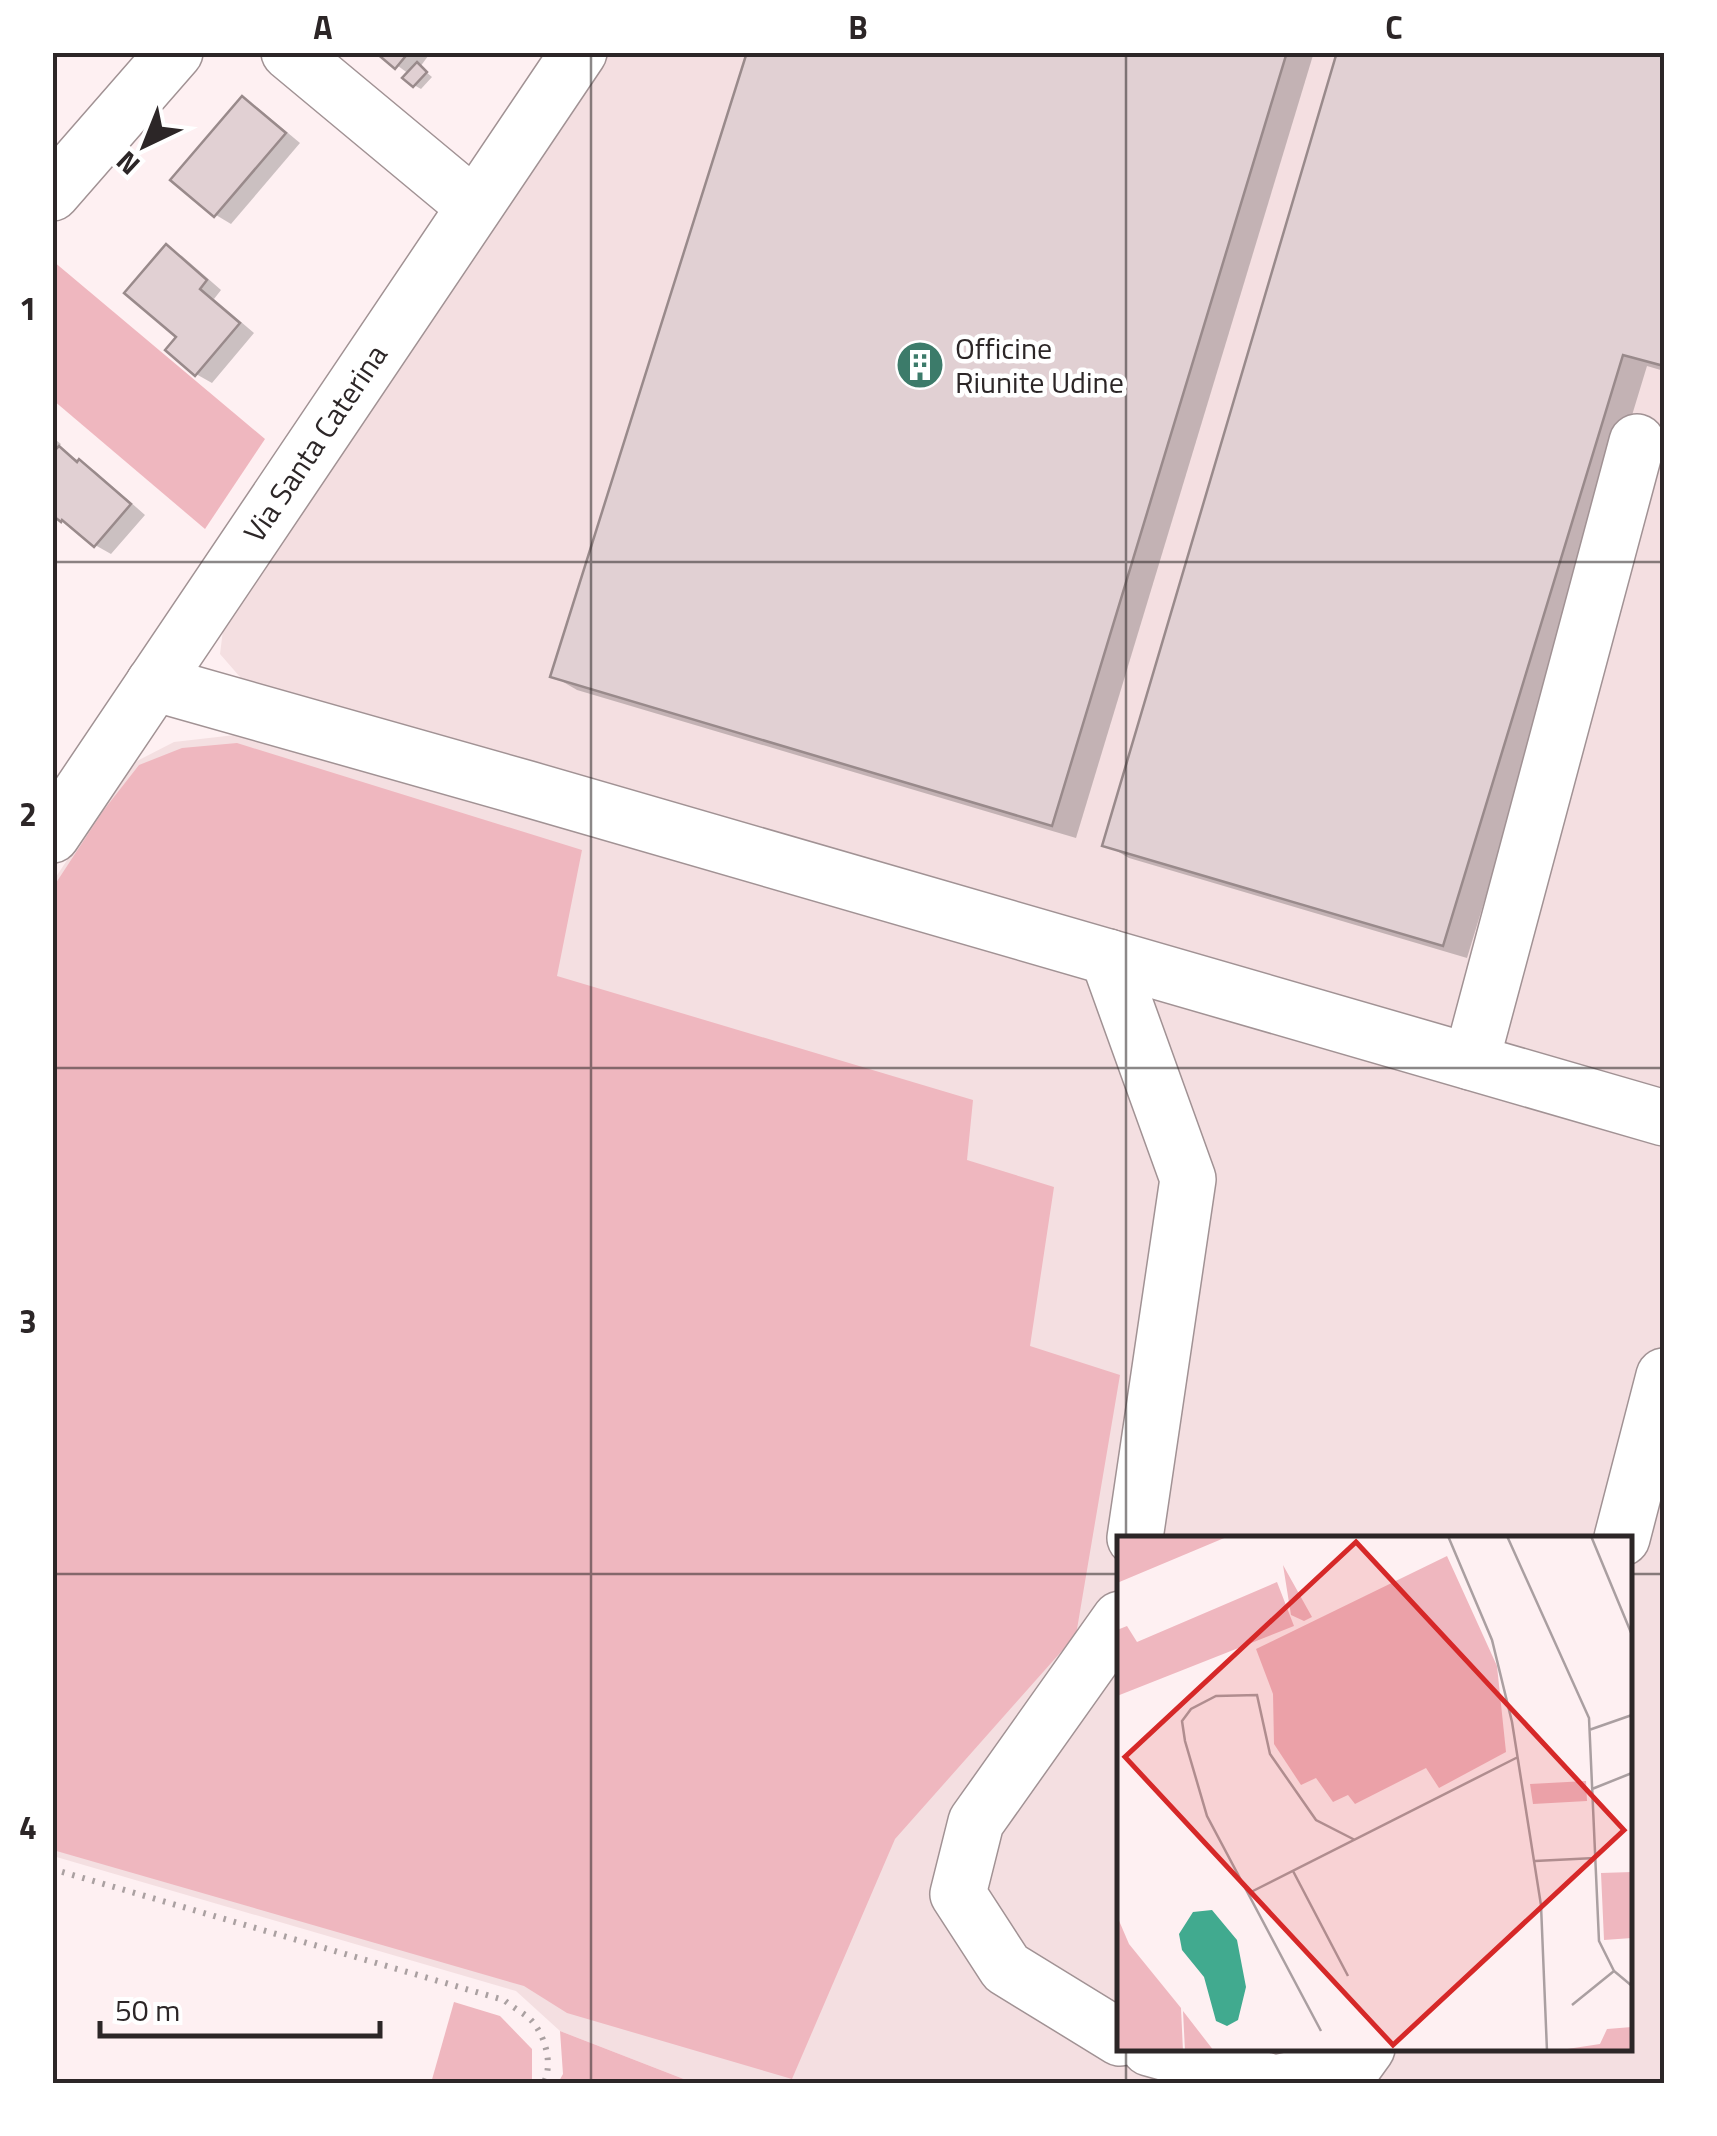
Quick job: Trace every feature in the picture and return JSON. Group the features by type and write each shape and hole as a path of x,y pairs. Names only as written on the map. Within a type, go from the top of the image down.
{"street":[{"path":"52,193 175,52"},
{"path":"289,52 474,206"},
{"name":"Via Santa Caterina","path":"52,834 579,52"},
{"path":"1472,1062 1637,442"},
{"path":"154,683 1664,1118"},
{"path":"1108,957 1188,1180 1135,1536"},
{"path":"1623,1536 1664,1376"},
{"path":"1117,1623 976,1822 958,1894 1006,1968 1117,2036"},
{"path":"1160,2051 1275,2083 1354,2066 1365,2051"}],"path":[{"path":"52,1869 504,2000 532,2021 546,2047 548,2076 544,2084"}],"shaded area":[{"path":"608,53 1664,53 1664,2083 694,2083 560,2031 516,1991 53,1856 52,883 137,761 174,742 235,735 247,685 220,654 225,614"},
{"path":"53,261 265,439 205,529 53,400"},
{"path":"237,743 582,850 557,976 973,1100 967,1160 1054,1187 1030,1346 1120,1375 1076,1635 895,1839 792,2079 567,2013 524,1986 53,1850 52,889 103,811 139,765 182,748"},
{"path":"454,2002 500,2016 532,2049 532,2083 431,2083"},
{"path":"560,2031 694,2083 558,2083 563,2074"}],"building":[{"path":"375,52 409,52 395,69"},
{"name":"Officine Riunite Udine","path":"747,52 1287,52 1052,826 550,677"},
{"path":"1337,52 1664,52 1664,366 1623,355 1443,946 1102,846"},
{"path":"417,62 427,72 413,87 402,78"},
{"path":"242,96 286,133 214,217 170,180"},
{"path":"166,244 207,280 200,289 240,323 195,376 165,350 176,337 124,293"},
{"path":"59,446 131,504 94,547 52,515 52,453"}],"place":[{"name":"Officine Riunite Udine","path":"920,365"}]}
